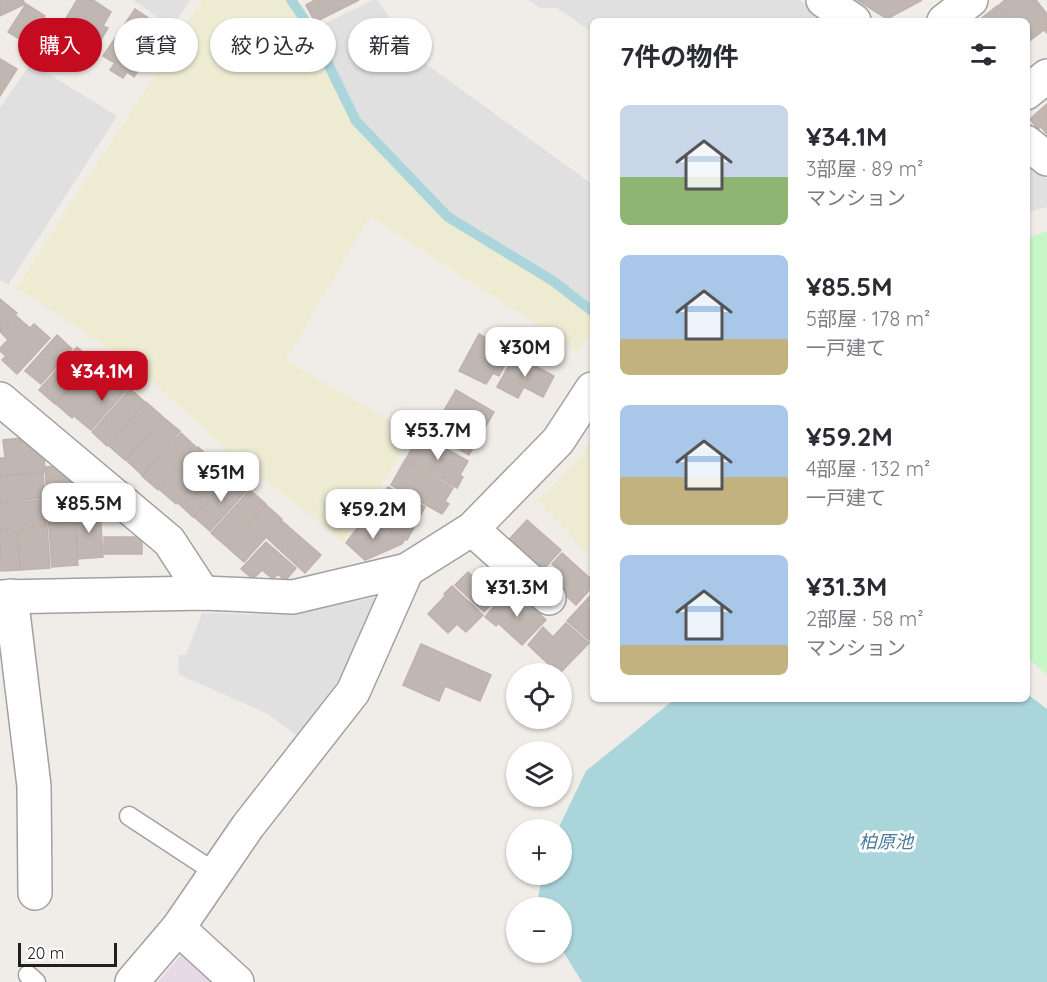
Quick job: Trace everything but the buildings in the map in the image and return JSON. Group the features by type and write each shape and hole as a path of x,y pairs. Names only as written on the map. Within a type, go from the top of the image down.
{"street":[{"path":"822,0 849,18"},
{"path":"948,18 971,0"},
{"path":"1030,90 1047,76"},
{"path":"1030,145 1047,159"},
{"path":"35,893 34,786 5,596 203,593 293,597 407,570 472,529 558,441 590,392"},
{"path":"0,399 169,541 203,593"},
{"path":"472,529 549,598"},
{"path":"132,982 178,928 248,826 353,692 407,570"},
{"path":"178,928 237,982"}],"lane":[{"path":"129,816 216,873"}],"shaded area":[{"path":"133,0 190,0 178,18 159,18"},
{"path":"377,0 391,18 348,18 348,72 432,72 432,68 590,183 590,306 557,278 442,210 357,117 335,72 336,18"},
{"path":"528,0 799,0 827,18 590,18 590,31 557,8 540,8"},
{"path":"25,72 46,72 117,116 8,285 0,280 0,108"},
{"path":"1030,164 1047,179 1047,207 1030,212"},
{"path":"376,597 380,610 308,743 266,713 178,674 179,655 186,655 202,613 289,615"},
{"path":"187,948 226,982 158,982"}],"green space":[{"path":"203,0 289,0 301,18 210,18 210,72 330,72 353,120 429,205 442,216 536,274 590,313 590,337 576,351 370,216 286,360 414,434 343,542 231,454 136,366 16,288 157,72 198,72 198,18 190,18"},
{"path":"1047,231 1047,674 1030,660 1030,237"},
{"path":"590,442 590,556 538,501 583,454"}],"water":[{"name":"柏原池","path":"1030,696 1047,709 1047,982 582,982 570,963 572,897 538,897 541,885 572,885 572,819 563,819 569,807 572,807 572,800 586,771 671,702 1030,702"}],"waterway":[{"path":"291,0 311,29 356,121 448,217 553,281 590,309"}]}
